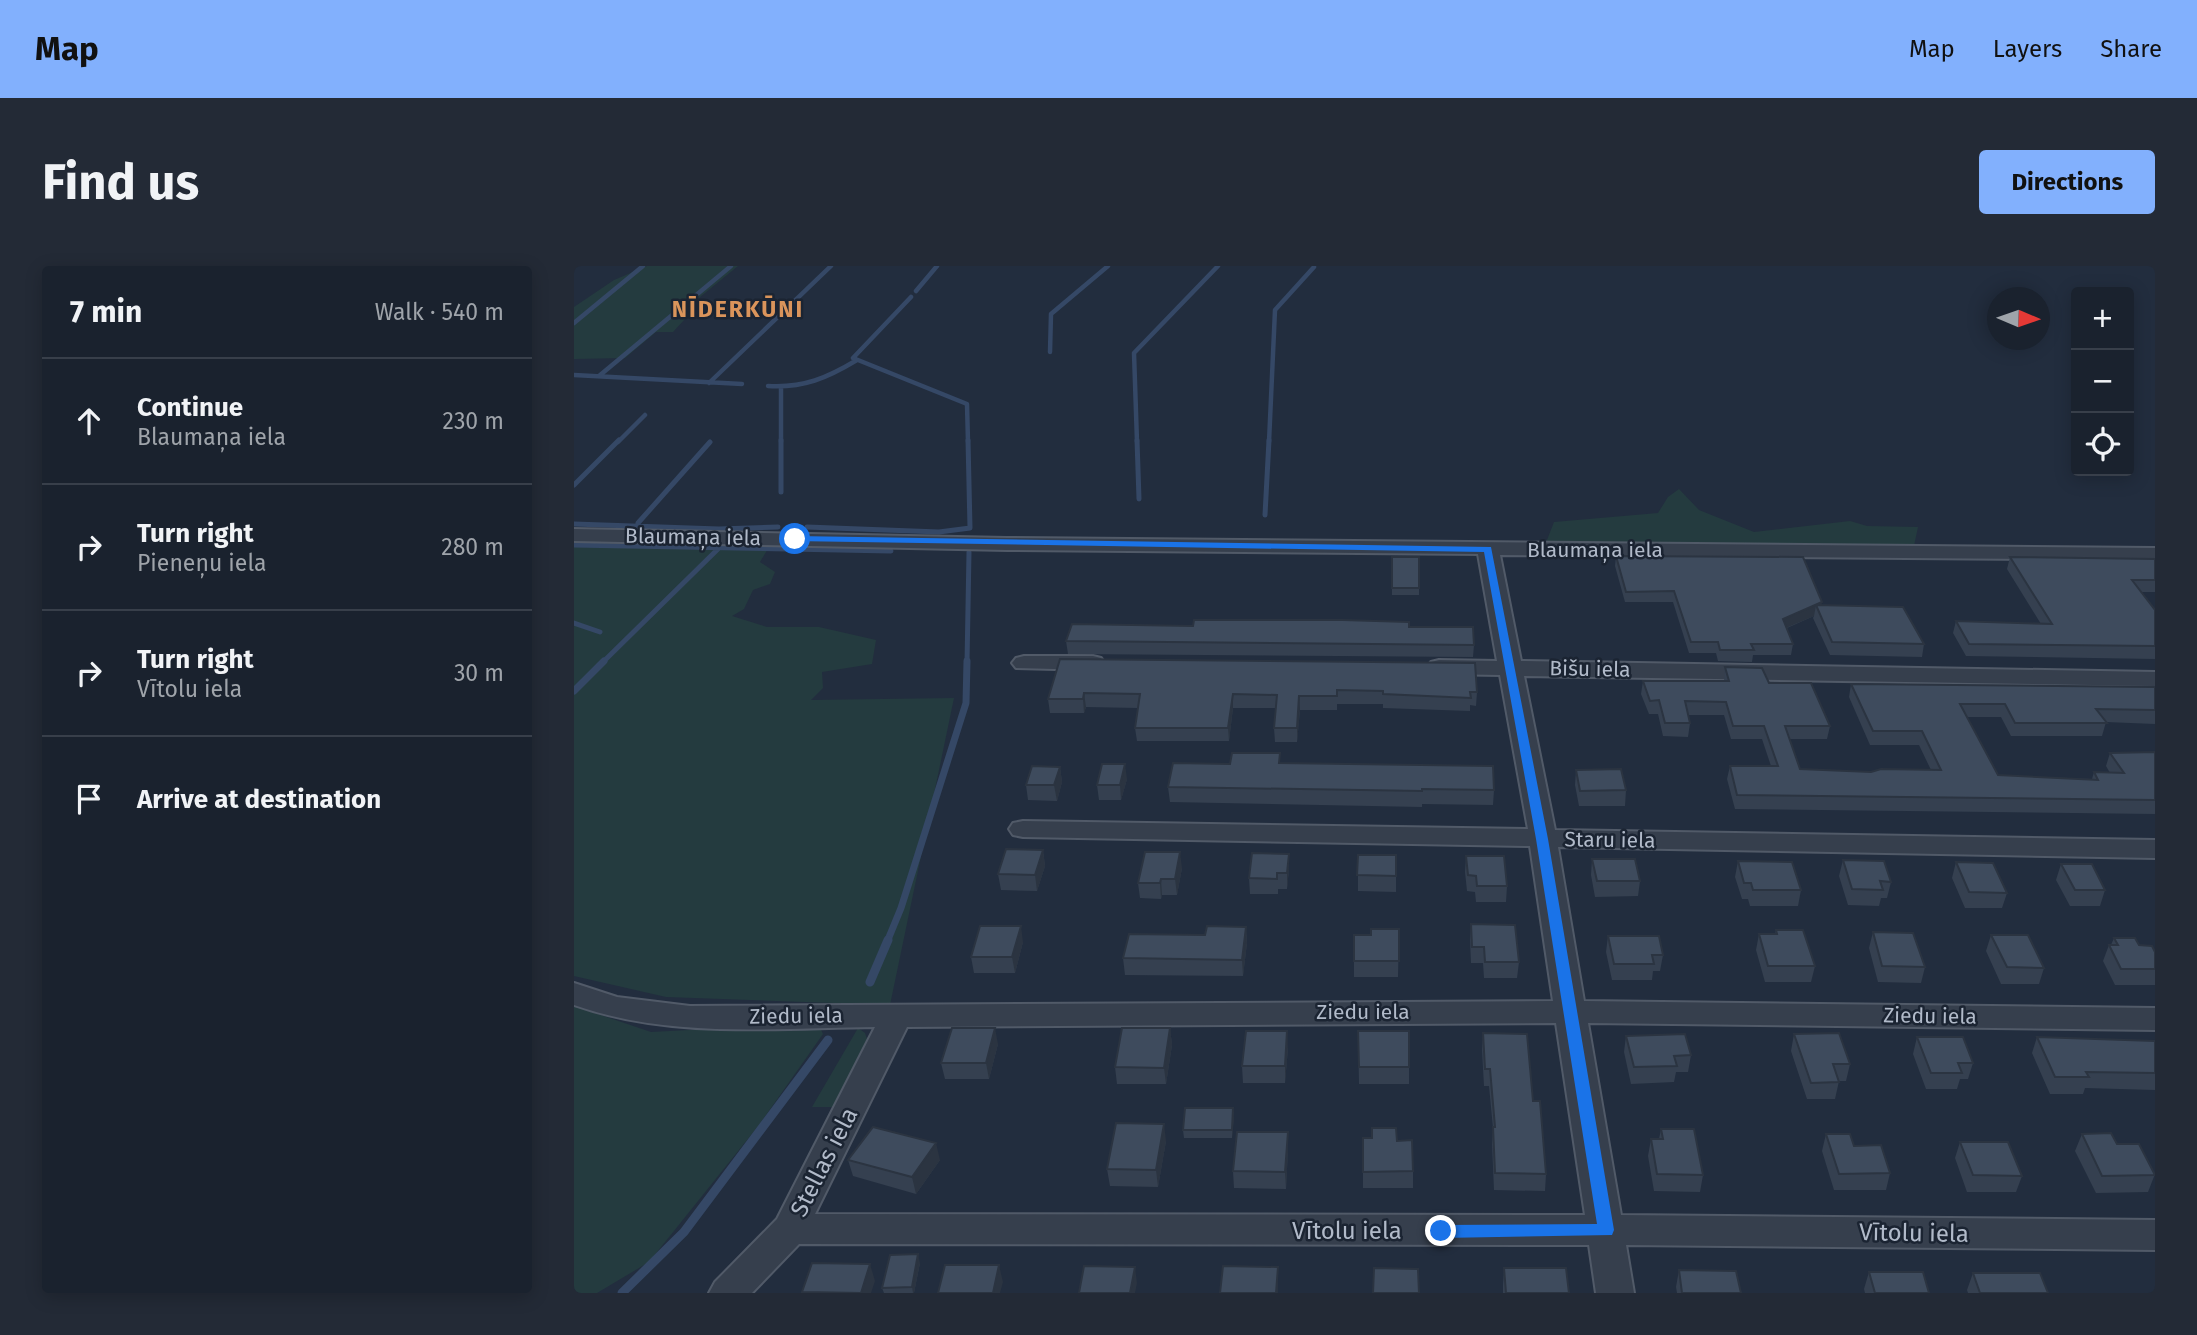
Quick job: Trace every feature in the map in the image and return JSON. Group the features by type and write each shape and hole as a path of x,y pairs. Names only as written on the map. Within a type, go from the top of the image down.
{"street":[{"name":"Blaumaņa iela","path":"574,534 1007,544 2155,554"},
{"path":"1488,549 1542,839 1615,1293"},
{"path":"1024,663 1122,664"},
{"name":"Bišu iela","path":"1413,666 2155,679"},
{"name":"Staru iela","path":"1023,830 2155,849"},
{"name":"Ziedu iela","path":"574,993 615,1008 690,1017 1569,1012 2155,1019"},
{"name":"Stellas iela","path":"728,1293 790,1229 897,1014"},
{"name":"Vītolu iela","path":"790,1229 1606,1230 2155,1235"}],"green space":[{"path":"647,266 738,266 672,320 685,319 673,332 656,332 625,358 574,359 574,307 614,280"},
{"path":"1679,489 1699,510 1754,532 1850,521 1867,526 1918,527 1914,546 1545,545 1554,522 1658,513 1668,497"},
{"path":"574,539 772,542 760,562 775,572 770,584 753,590 744,609 732,616 767,627 819,627 876,640 872,664 822,672 823,688 811,700 954,698 890,1005 666,997 574,976"},
{"path":"574,1006 651,1032 818,1023 823,1034 759,1125 649,1262 597,1293 574,1293"},
{"path":"858,1028 865,1033 869,1045 836,1107 812,1107"}],"building":[{"path":"1616,556 1803,557 1822,602 1783,619 1793,644 1751,644 1754,650 1720,650 1718,642 1691,642 1674,591 1626,592"},
{"path":"1392,557 1419,557 1419,588 1392,588"},
{"path":"2010,557 2155,559 2155,580 2132,580 2155,610 2155,646 1969,644 1956,621 2052,624"},
{"path":"1816,605 1903,607 1924,644 1832,642"},
{"path":"1194,620 1343,620 1409,622 1409,627 1473,627 1474,645 1066,641 1072,624 1193,626"},
{"path":"1060,659 1475,663 1477,692 1470,692 1471,698 1337,690 1337,696 1299,696 1297,728 1274,728 1277,695 1233,694 1228,728 1135,728 1140,694 1084,693 1083,699 1048,699"},
{"path":"1725,667 1762,668 1769,683 1811,683 1830,726 1785,726 1800,769 1871,772 1881,769 1941,770 1922,731 1873,731 1851,684 2155,687 2155,710 2096,709 2107,723 2015,723 2005,704 1960,704 1998,775 2098,780 2094,772 2124,773 2110,753 2155,752 2155,800 1737,795 1730,766 1778,766 1764,726 1733,726 1726,702 1685,701 1690,723 1665,723 1659,700 1650,701 1643,681 1729,681"},
{"path":"1232,753 1280,753 1279,763 1493,766 1494,790 1168,787 1173,763 1230,764"},
{"path":"1102,764 1125,764 1120,785 1097,785"},
{"path":"1032,766 1060,767 1054,785 1026,785"},
{"path":"1621,769 1626,790 1580,791 1576,770"},
{"path":"1006,849 1043,850 1035,875 998,874"},
{"path":"1145,852 1180,852 1175,879 1161,879 1160,883 1138,883"},
{"path":"1252,853 1289,854 1287,873 1277,873 1277,879 1249,878"},
{"path":"1358,855 1396,855 1396,876 1357,875"},
{"path":"1466,856 1504,856 1507,886 1477,886 1476,876 1468,875"},
{"path":"1592,859 1635,859 1640,881 1597,881"},
{"path":"1843,860 1884,861 1891,882 1880,881 1883,890 1852,889"},
{"path":"1738,861 1792,862 1801,890 1753,890 1751,883 1744,883"},
{"path":"1956,862 1993,863 2007,893 1969,892"},
{"path":"2061,864 2092,864 2105,890 2075,890"},
{"path":"1471,924 1515,925 1519,962 1485,962 1484,947 1472,947"},
{"path":"980,926 1021,926 1012,957 971,957"},
{"path":"1207,926 1246,927 1242,960 1123,958 1129,934 1205,935"},
{"path":"1371,929 1399,929 1399,961 1354,961 1354,935 1371,935"},
{"path":"1776,930 1803,930 1815,966 1768,966 1759,934 1777,934"},
{"path":"1873,932 1913,933 1925,967 1882,966"},
{"path":"1991,935 2028,935 2044,968 2007,967"},
{"path":"1608,936 1659,936 1663,955 1652,955 1654,964 1614,964"},
{"path":"2114,938 2135,938 2139,945 2152,946 2155,952 2155,969 2121,969 2109,945 2118,945"},
{"path":"952,1028 995,1028 986,1063 941,1063"},
{"path":"1122,1028 1170,1028 1164,1068 1115,1067"},
{"path":"1246,1031 1287,1031 1285,1066 1242,1066"},
{"path":"1358,1031 1409,1031 1409,1067 1359,1067"},
{"path":"1483,1033 1527,1034 1533,1101 1540,1101 1546,1174 1495,1173 1495,1127 1490,1069 1485,1069"},
{"path":"1839,1033 1850,1064 1833,1064 1839,1082 1811,1083 1794,1034"},
{"path":"1685,1034 1691,1055 1674,1056 1677,1066 1634,1067 1626,1036"},
{"path":"1917,1037 1963,1037 1973,1063 1958,1063 1962,1073 1931,1073"},
{"path":"2037,1037 2155,1041 2155,1073 2086,1072 2089,1077 2055,1077"},
{"path":"1185,1108 1233,1108 1232,1130 1183,1130"},
{"path":"1116,1123 1164,1124 1156,1170 1107,1169"},
{"path":"873,1127 936,1143 912,1177 848,1160"},
{"path":"1372,1128 1396,1128 1397,1141 1412,1140 1413,1171 1363,1172 1363,1138 1372,1138"},
{"path":"1661,1129 1694,1129 1703,1175 1657,1174 1651,1139 1663,1139"},
{"path":"1237,1132 1288,1132 1285,1172 1233,1171"},
{"path":"2111,1133 2117,1144 2139,1144 2155,1175 2102,1176 2082,1134"},
{"path":"1826,1134 1850,1134 1854,1146 1881,1145 1890,1173 1839,1174"},
{"path":"1960,1142 2008,1142 2022,1176 1973,1175"},
{"path":"918,1254 912,1287 882,1288 890,1255"},
{"path":"812,1263 870,1264 861,1293 802,1292"},
{"path":"945,1265 999,1265 993,1293 938,1293"},
{"path":"1084,1266 1135,1267 1130,1293 1079,1293"},
{"path":"1223,1266 1278,1267 1276,1293 1220,1293"},
{"path":"1374,1268 1418,1269 1419,1293 1373,1293"},
{"path":"1504,1268 1566,1268 1569,1293 1506,1293"},
{"path":"1679,1270 1736,1271 1741,1293 1682,1293"},
{"path":"1869,1272 1923,1272 1929,1293 1875,1293"},
{"path":"1973,1273 2040,1273 2048,1293 1980,1293"}],"waterway":[{"path":"574,323 643,266"},
{"path":"599,376 731,266"},
{"path":"710,382 831,266"},
{"path":"916,291 937,266"},
{"path":"1050,352 1051,314 1108,266"},
{"path":"1137,442 1134,353 1218,266"},
{"path":"1269,442 1275,310 1314,267"},
{"path":"911,297 853,358 967,404 968,442"},
{"path":"768,386 793,385 815,380 857,360"},
{"path":"574,375 710,382"},
{"path":"710,382 742,384"},
{"path":"781,387 781,492"},
{"path":"618,442 645,415"},
{"path":"574,485 619,440"},
{"path":"807,527 939,532 970,528 968,440"},
{"path":"1137,440 1139,499"},
{"path":"1265,515 1269,440"},
{"path":"639,526 638,523 710,442"},
{"path":"574,524 639,526"},
{"path":"639,526 719,529 778,527"},
{"path":"574,545 719,548"},
{"path":"602,663 719,548"},
{"path":"719,548 891,551"},
{"path":"967,663 969,552"},
{"path":"574,623 600,632"},
{"path":"887,942 901,908 966,703 967,661"},
{"path":"574,691 602,663"},
{"path":"870,982 888,940"},
{"path":"622,1293 684,1232 828,1040"}],"district":[{"name":"NĪDERKŪNI","path":"738,309"}],"route":[{"path":"795,539 1488,549 1542,839 1606,1230 1441,1231"}]}
